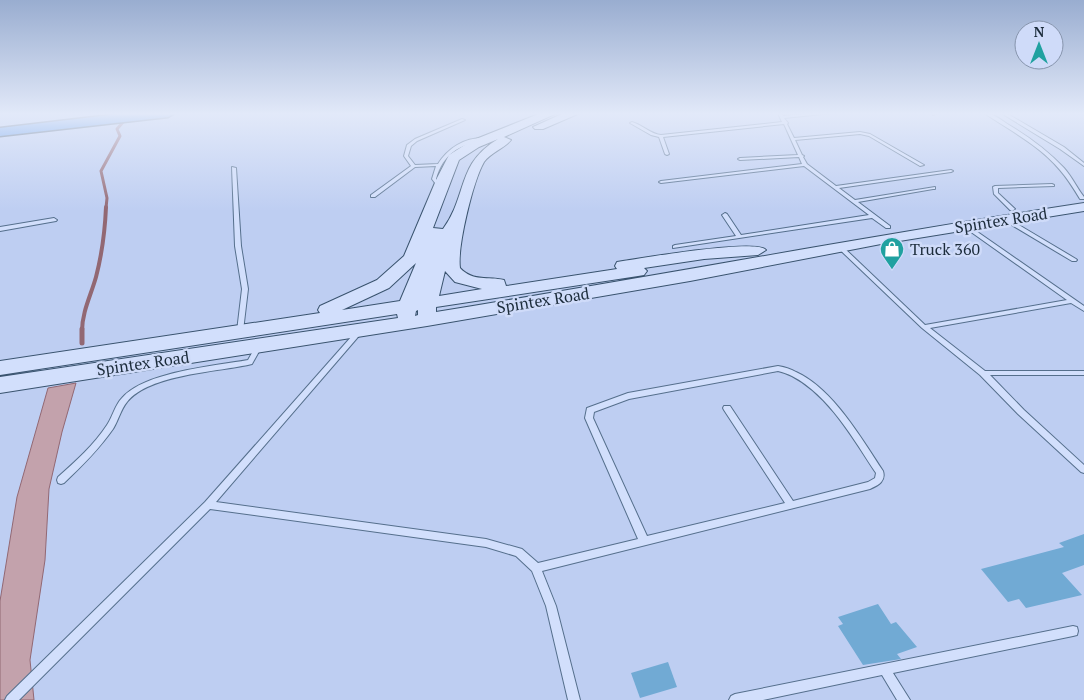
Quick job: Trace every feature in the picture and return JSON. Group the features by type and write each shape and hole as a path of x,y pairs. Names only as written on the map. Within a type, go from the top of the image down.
{"main road":[{"path":"293,323 368,293 402,268 411,258 420,241 440,186 454,158 474,146"},
{"path":"406,315 463,164 478,151 491,146"},
{"path":"427,312 450,232 457,223 475,168 486,152 496,146"},
{"name":"Spintex Road","path":"427,312 888,227 1010,214 1083,201"},
{"name":"Spintex Road","path":"0,368 293,323 406,315 690,276 840,247 966,226 1010,214"},
{"path":"457,223 458,232 451,262 452,269 457,275 477,284 491,285 704,254 758,250"},
{"name":"Spintex Road","path":"0,385 361,330 406,315"}],"lane":[{"path":"409,146 406,156 414,166"},
{"path":"440,186 434,179 438,165 458,146"},
{"path":"664,146 667,154"},
{"path":"797,146 805,165 837,187 888,227"},
{"path":"888,146 922,165"},
{"path":"1036,146 1060,166 1083,201"},
{"path":"1058,146 1084,165"},
{"path":"740,159 802,156"},
{"path":"373,196 414,166 438,165"},
{"path":"661,182 805,165"},
{"path":"234,168 238,246 245,289 240,331"},
{"path":"837,187 951,171"},
{"path":"1052,185 995,188 996,193 1010,214 1074,260"},
{"path":"855,201 933,188"},
{"path":"725,215 739,237"},
{"path":"675,246 874,216"},
{"path":"0,228 54,220"},
{"path":"966,226 1084,309"},
{"path":"840,247 924,327 984,373 1020,412 1084,470"},
{"path":"924,327 1072,301"},
{"path":"11,700 208,505 361,330"},
{"path":"61,480 93,451 114,423 124,400 138,389 152,381 250,362 259,346"},
{"path":"536,568 870,485 878,480 880,473 834,406 798,375 778,368 628,396 590,410 588,418 644,541"},
{"path":"984,373 1084,373"},
{"path":"727,408 791,505"},
{"path":"208,505 486,542 519,552 536,568 550,606 574,700"},
{"path":"735,700 1073,631"},
{"path":"885,670 904,700"}],"shaded area":[{"path":"76,383 49,489 45,560 30,660 34,700 0,700 0,601 17,497 48,388"}],"building":[{"path":"1084,534 1084,565 1062,573 1082,595 1026,608 1019,599 1008,602 981,569 1064,547 1059,543"},
{"path":"878,604 891,624 896,622 917,647 897,654 901,659 863,665 838,626 843,624 838,617"},
{"path":"668,662 677,687 640,698 631,673"}],"waterway":[{"path":"106,208 107,198 101,171 115,146"},
{"path":"82,343 82,324 100,260 106,207"}],"place":[{"name":"Truck 360","path":"892,270"}]}
